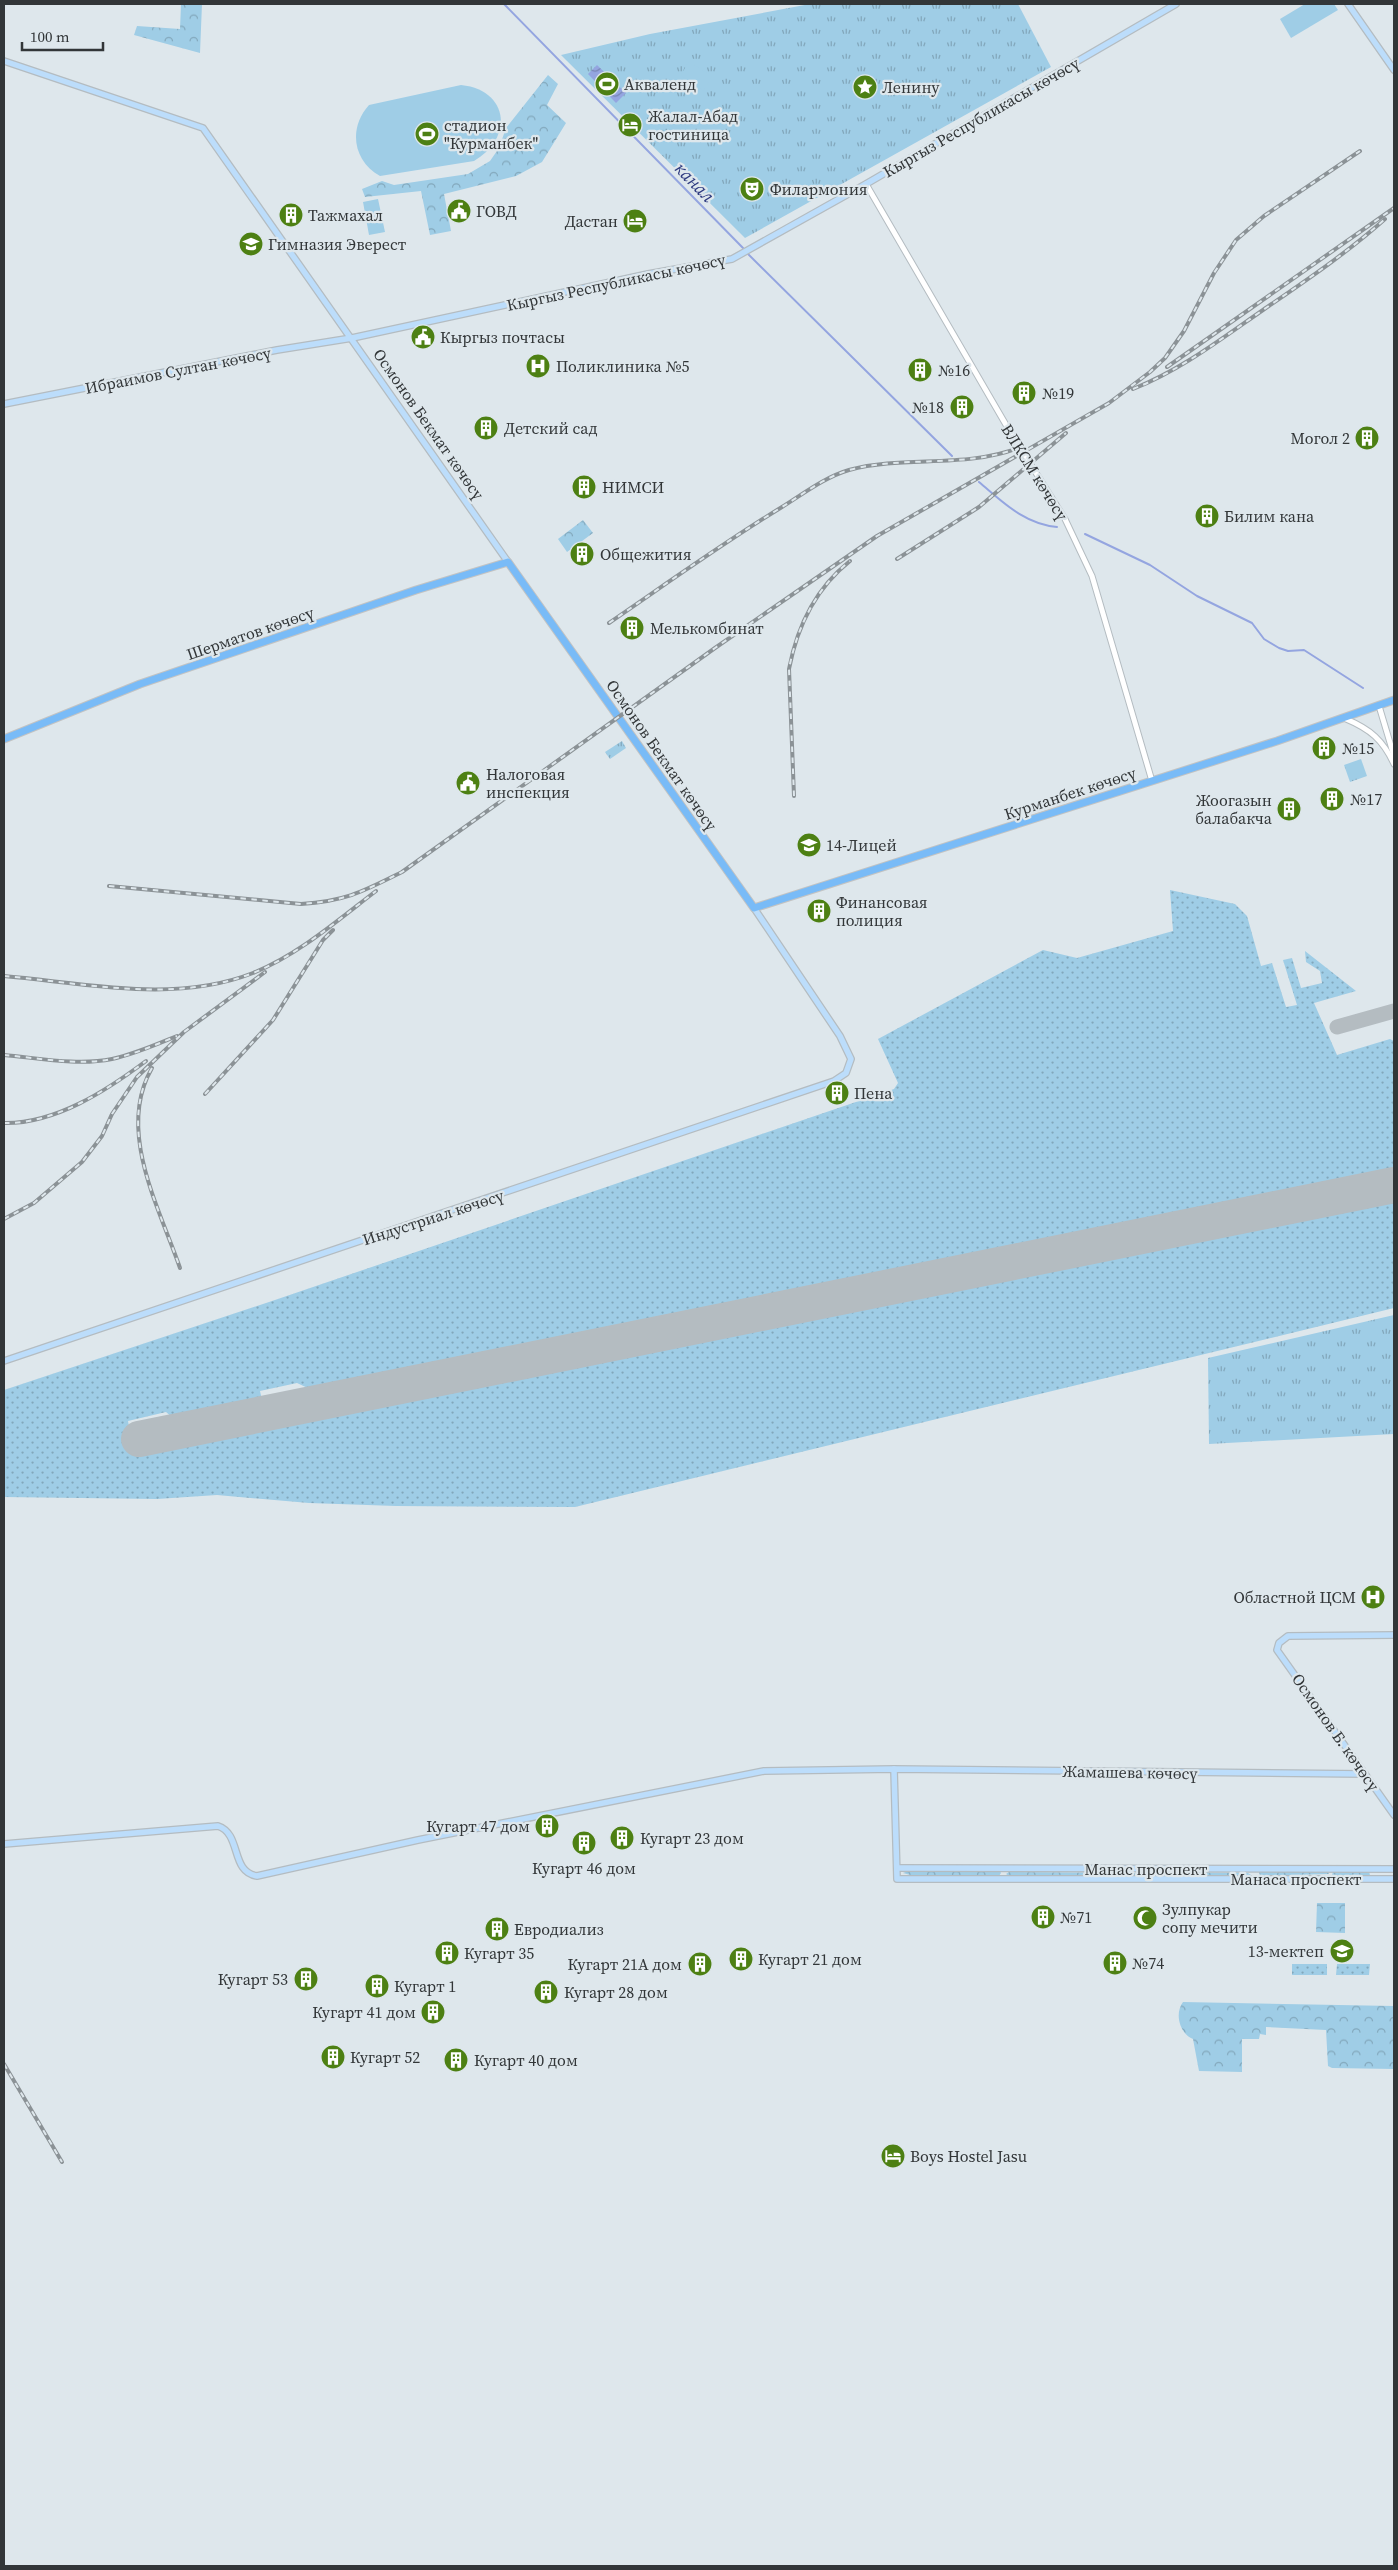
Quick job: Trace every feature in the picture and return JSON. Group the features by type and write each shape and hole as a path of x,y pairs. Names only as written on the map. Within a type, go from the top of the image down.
{"main road":[{"name":"Кыргыз Республикасы көчөсү","path":"352,338 648,274 732,259 866,184 1176,4"},
{"path":"1348,4 1394,70"},
{"name":"Осмонов Бекмат көчөсү","path":"4,61 203,128 754,908"},
{"name":"Ибраимов Султан көчөсү","path":"4,404 276,350 352,338"},
{"name":"Шерматов көчөсү","path":"4,739 140,684 416,590 508,562"},
{"name":"Курманбек көчөсү","path":"754,908 1346,719 1394,700"},
{"name":"Индустриал көчөсү","path":"4,1360 817,1089 846,1073 851,1059 840,1036 754,908"},
{"name":"Осмонов Б. көчөсү","path":"1394,1635 1288,1636 1279,1643 1277,1650 1394,1815"},
{"path":"894,1769 897,1868"},
{"name":"Жамашева көчөсү","path":"4,1844 218,1826 227,1829 231,1835 242,1869 248,1874 257,1876 418,1840 764,1771 894,1769 1365,1774"},
{"name":"Манас проспект","path":"897,1868 1394,1869"},
{"name":"Манаса проспект","path":"897,1868 897,1879 1394,1879"},
{"path":"1254,1869 1254,1880"},
{"path":"1330,1869 1330,1879"},
{"path":"1371,1869 1371,1879"}],"street":[{"name":"ВЛКСМ көчөсү","path":"866,184 1009,430 1065,519 1092,576 1152,781"},
{"path":"1379,706 1394,756"},
{"path":"1346,719 1369,730 1377,737 1394,764"}],"green space":[{"path":"181,4 202,4 200,53 134,35 137,26 180,29"},
{"path":"810,4 1018,4 1051,67 745,238 561,55 650,34"},
{"path":"1305,4 1334,4 1338,10 1291,38 1280,19"},
{"path":"689,61 712,77 703,91 681,75"},
{"path":"548,75 558,84 547,105 566,123 542,162 516,176 444,194 451,231 430,235 421,191 365,197 362,189 382,181 394,185 468,174 490,161 499,148 506,128"},
{"name":"стадион \"Курманбек\"","path":"461,85 477,89 489,96 497,105 500,116 500,128 496,140 487,151 474,161 380,176 364,162 356,144 356,134 362,114 369,105"},
{"path":"378,199 385,232 369,235 363,202"},
{"path":"583,520 593,533 567,552 558,539"},
{"path":"622,741 626,748 610,759 605,752"},
{"path":"1361,759 1367,776 1350,782 1344,765"},
{"path":"1170,890 1235,904 1247,916 1261,966 1272,963 1286,1007 1297,1005 1283,960 1292,958 1301,988 1322,983 1320,971 1306,962 1305,951 1356,991 1314,1003 1337,1055 1390,1039 1394,1041 1394,1170 312,1390 297,1383 260,1391 262,1400 173,1418 166,1412 128,1421 134,1454 1394,1200 1394,1308 575,1507 396,1506 309,1503 217,1495 157,1499 4,1497 4,1390 272,1301 894,1089 898,1083 878,1039 1043,950 1077,958 1173,931"},
{"path":"1394,1315 1394,1434 1209,1444 1208,1358"},
{"path":"909,1871 1000,1871 1001,1873 999,1876 910,1875 903,1873"},
{"path":"1009,1872 1157,1874 1155,1877 1009,1876 1006,1874"},
{"path":"1259,1872 1328,1872 1329,1874 1260,1876"},
{"path":"1333,1872 1368,1872 1370,1874 1369,1876 1334,1876 1332,1875"},
{"path":"1164,1873 1248,1873 1251,1875 1164,1875"},
{"path":"1317,1903 1345,1903 1345,1933 1316,1932"},
{"path":"1292,1964 1327,1964 1327,1975 1292,1975"},
{"path":"1337,1964 1370,1964 1369,1975 1336,1975"},
{"path":"1183,2002 1394,2006 1394,2069 1332,2068 1328,2066 1326,2030 1266,2027 1266,2035 1260,2034 1259,2039 1242,2039 1242,2072 1199,2071 1193,2039 1185,2033 1180,2023 1179,2012"}],"water":[{"name":"Акваленд","path":"597,65 626,93 616,103 588,74"}],"waterway":[{"name":"канал","path":"504,4 743,248"},
{"name":"канал","path":"747,253 952,456"},
{"path":"979,482 1024,517 1034,522 1057,527"},
{"path":"1085,534 1150,565 1197,596 1252,623 1264,639 1279,648 1288,651 1304,650 1363,688"}],"taxiway":[{"path":"1337,1027 1394,1011"}],"runway":[{"path":"139,1439 1394,1185"}],"railway":[{"path":"109,886 301,904 342,898 376,885 402,872 715,648 877,536 1109,403 1150,372 1165,358 1184,331 1214,273 1236,240 1264,216 1360,151"},
{"path":"1167,367 1394,208"},
{"path":"1133,389 1168,373 1216,343 1325,266 1385,219"},
{"path":"897,559 979,507 1066,433"},
{"path":"609,623 738,535 814,486 840,473 892,463 979,458 1021,447"},
{"path":"794,796 789,669 797,638 810,609 827,583 850,561"},
{"path":"4,976 129,989 192,988 223,982 253,973 286,957 376,891"},
{"path":"205,1094 273,1020 323,940 333,930"},
{"path":"4,1219 34,1203 82,1162 102,1136 112,1114 137,1077 184,1032 265,972"},
{"path":"4,1055 58,1061 99,1061 129,1055 177,1036"},
{"path":"4,1123 23,1122 61,1112 97,1094 146,1061"},
{"path":"152,1068 142,1092 138,1117 140,1142 152,1194 180,1268"},
{"path":"4,2064 62,2162"}],"place":[{"name":"Акваленд","path":"607,84"},
{"name":"Ленину","path":"865,87"},
{"name":"Жалал-Абад гостиница","path":"630,125"},
{"name":"стадион \"Курманбек\"","path":"427,134"},
{"name":"Филармония","path":"752,189"},
{"name":"ГОВД","path":"459,211"},
{"name":"Тажмахал","path":"291,215"},
{"name":"Дастан","path":"635,221"},
{"name":"Гимназия Эверест","path":"251,244"},
{"name":"Кыргыз почтасы","path":"423,337"},
{"name":"Поликлиника №5","path":"538,366"},
{"name":"№16","path":"920,370"},
{"name":"№19","path":"1024,393"},
{"name":"№18","path":"962,407"},
{"name":"Детский сад","path":"486,428"},
{"name":"Могол 2","path":"1367,438"},
{"name":"НИМСИ","path":"584,487"},
{"name":"Билим кана","path":"1207,516"},
{"name":"Общежития","path":"582,554"},
{"name":"Мелькомбинат","path":"632,628"},
{"name":"№15","path":"1324,748"},
{"name":"Налоговая инспекция","path":"468,783"},
{"name":"№17","path":"1332,799"},
{"name":"Жоогазын балабакча","path":"1289,809"},
{"name":"14-Лицей","path":"809,845"},
{"name":"Финансовая полиция","path":"819,911"},
{"name":"Пена","path":"837,1093"},
{"name":"Областной ЦСМ","path":"1373,1597"},
{"name":"Кугарт 47 дом","path":"547,1826"},
{"name":"Кугарт 23 дом","path":"622,1838"},
{"name":"Кугарт 46 дом","path":"584,1843"},
{"name":"№71","path":"1043,1917"},
{"name":"Зулпукар сопу мечити","path":"1145,1918"},
{"name":"Евродиализ","path":"497,1929"},
{"name":"13-мектеп","path":"1342,1951"},
{"name":"Кугарт 35","path":"447,1953"},
{"name":"Кугарт 21 дом","path":"741,1959"},
{"name":"№74","path":"1115,1963"},
{"name":"Кугарт 21А дом","path":"700,1964"},
{"name":"Кугарт 53","path":"306,1979"},
{"name":"Кугарт 1","path":"377,1986"},
{"name":"Кугарт 28 дом","path":"546,1992"},
{"name":"Кугарт 41 дом","path":"433,2012"},
{"name":"Кугарт 52","path":"333,2057"},
{"name":"Кугарт 40 дом","path":"456,2060"},
{"name":"Boys Hostel Jasu","path":"893,2156"}]}
